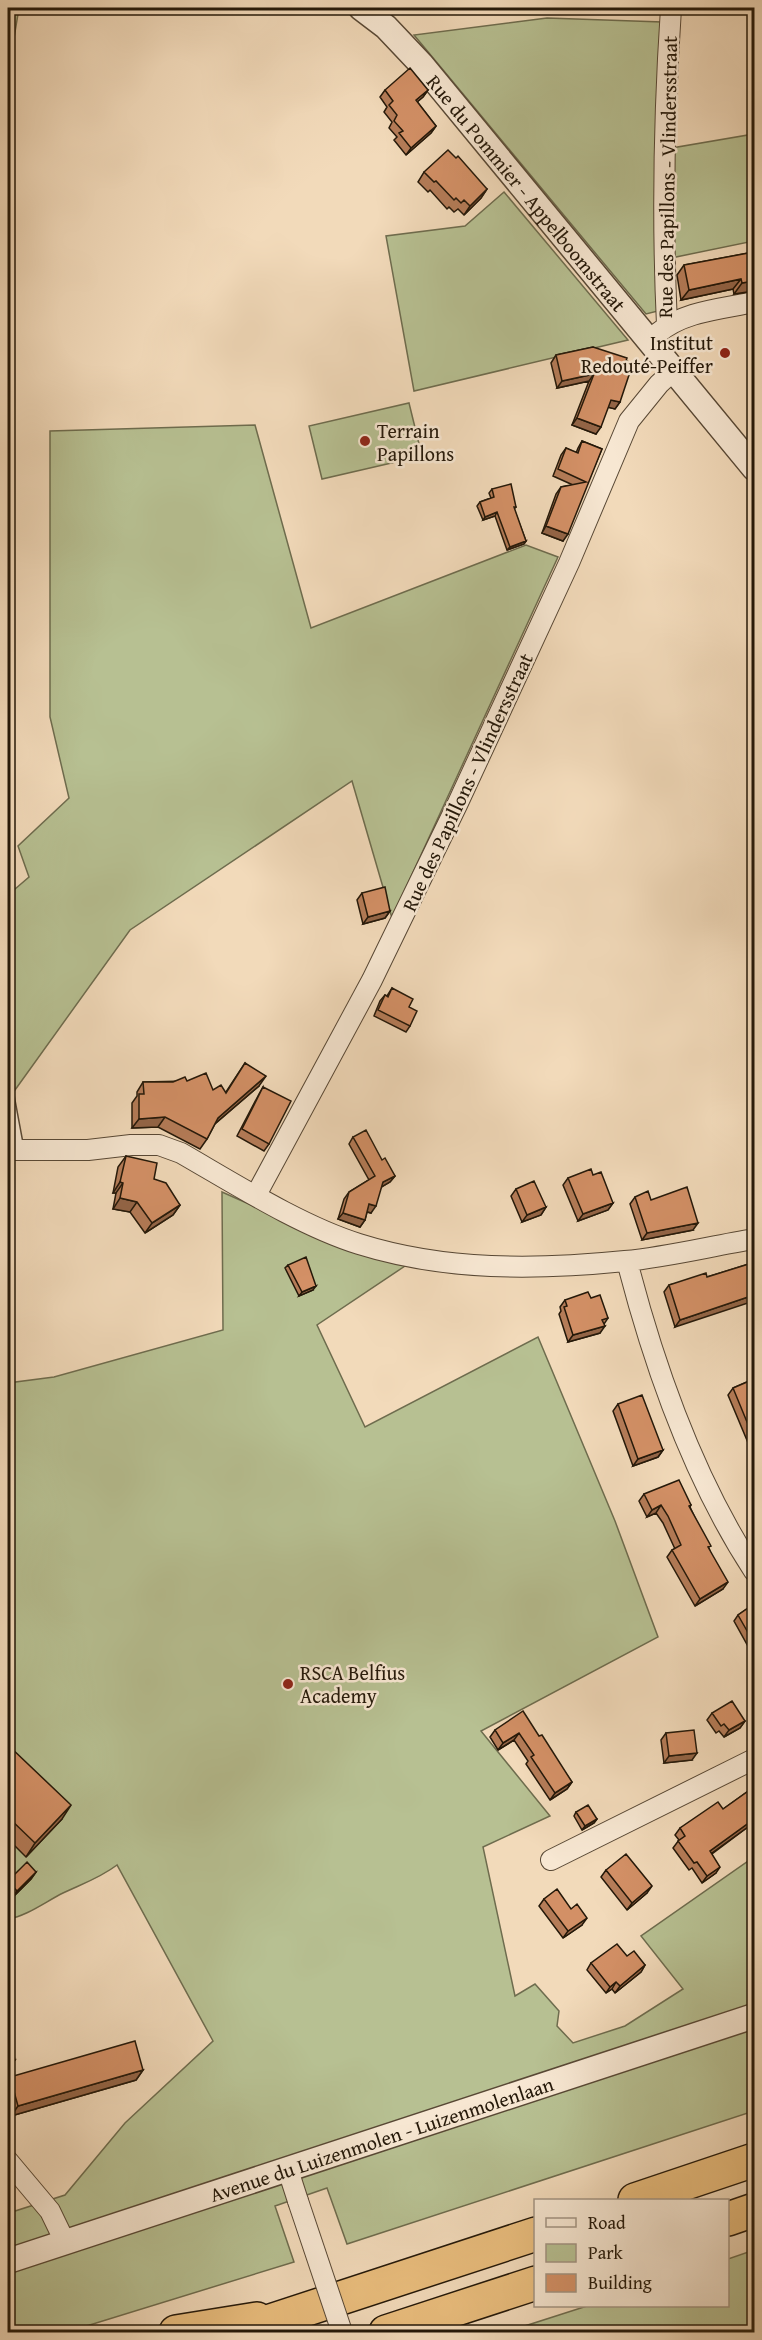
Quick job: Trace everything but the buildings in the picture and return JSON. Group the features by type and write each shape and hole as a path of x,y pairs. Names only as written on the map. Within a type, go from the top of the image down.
{"highway":[{"path":"638,2199 754,2160"},
{"path":"729,2219 754,2210"},
{"path":"237,2332 534,2235"},
{"path":"389,2332 534,2284"},
{"path":"176,2332 294,2313"}],"street":[{"name":"Rue du Pommier - Appelboomstraat","path":"361,8 386,27 421,64 754,468"},
{"name":"Rue des Papillons - Vlindersstraat","path":"648,340 667,325 663,250 663,175 671,8"},
{"path":"667,325 689,316 754,302"},
{"name":"Rue des Papillons - Vlindersstraat","path":"256,1195 372,980 458,805 569,563 629,421 659,384 673,371"},
{"path":"13,1150 87,1150 131,1145 159,1145 181,1153 319,1228 358,1244 429,1261 552,1267 627,1261 754,1239"},
{"path":"627,1261 638,1303 681,1427 709,1492 754,1571"},
{"path":"551,1860 754,1759"},
{"name":"Avenue du Luizenmolen - Luizenmolenlaan","path":"8,2261 754,2016"},
{"path":"8,2161 50,2211 65,2242"},
{"path":"288,2170 342,2332"}],"lane":[{"path":"8,1091 13,1150"}],"green space":[{"path":"8,8 19,8 8,74"},
{"path":"547,18 662,22 658,311 646,314 414,35"},
{"path":"754,134 754,241 671,258 672,148"},
{"path":"504,192 628,340 414,391 386,236 465,226"},
{"name":"Terrain Papillons","path":"409,403 422,456 322,479 309,426"},
{"path":"255,425 311,628 526,545 558,557 392,918 352,781 130,930 15,1090 8,1076 8,895 29,877 18,846 69,798 50,717 50,431"},
{"name":"RSCA Belfius Academy","path":"222,1192 337,1243 399,1261 405,1266 317,1325 365,1427 538,1337 615,1521 658,1637 481,1731 550,1816 483,1847 515,1996 535,1984 559,2011 557,2026 573,2043 625,2026 683,1989 641,1936 754,1857 754,2111 347,2244 327,2188 275,2206 294,2262 67,2332 8,2332 8,2199 15,2211 65,2195 125,2123 213,2041 117,1865 29,1912 8,1919 8,1383 54,1377 223,1330"},
{"path":"754,2250 754,2332 506,2332 584,2307 729,2307 729,2259"}],"place":[{"name":"Institut Redouté-Peiffer","path":"725,353"},
{"name":"Terrain Papillons","path":"365,441"},
{"name":"RSCA Belfius Academy","path":"288,1684"}]}
